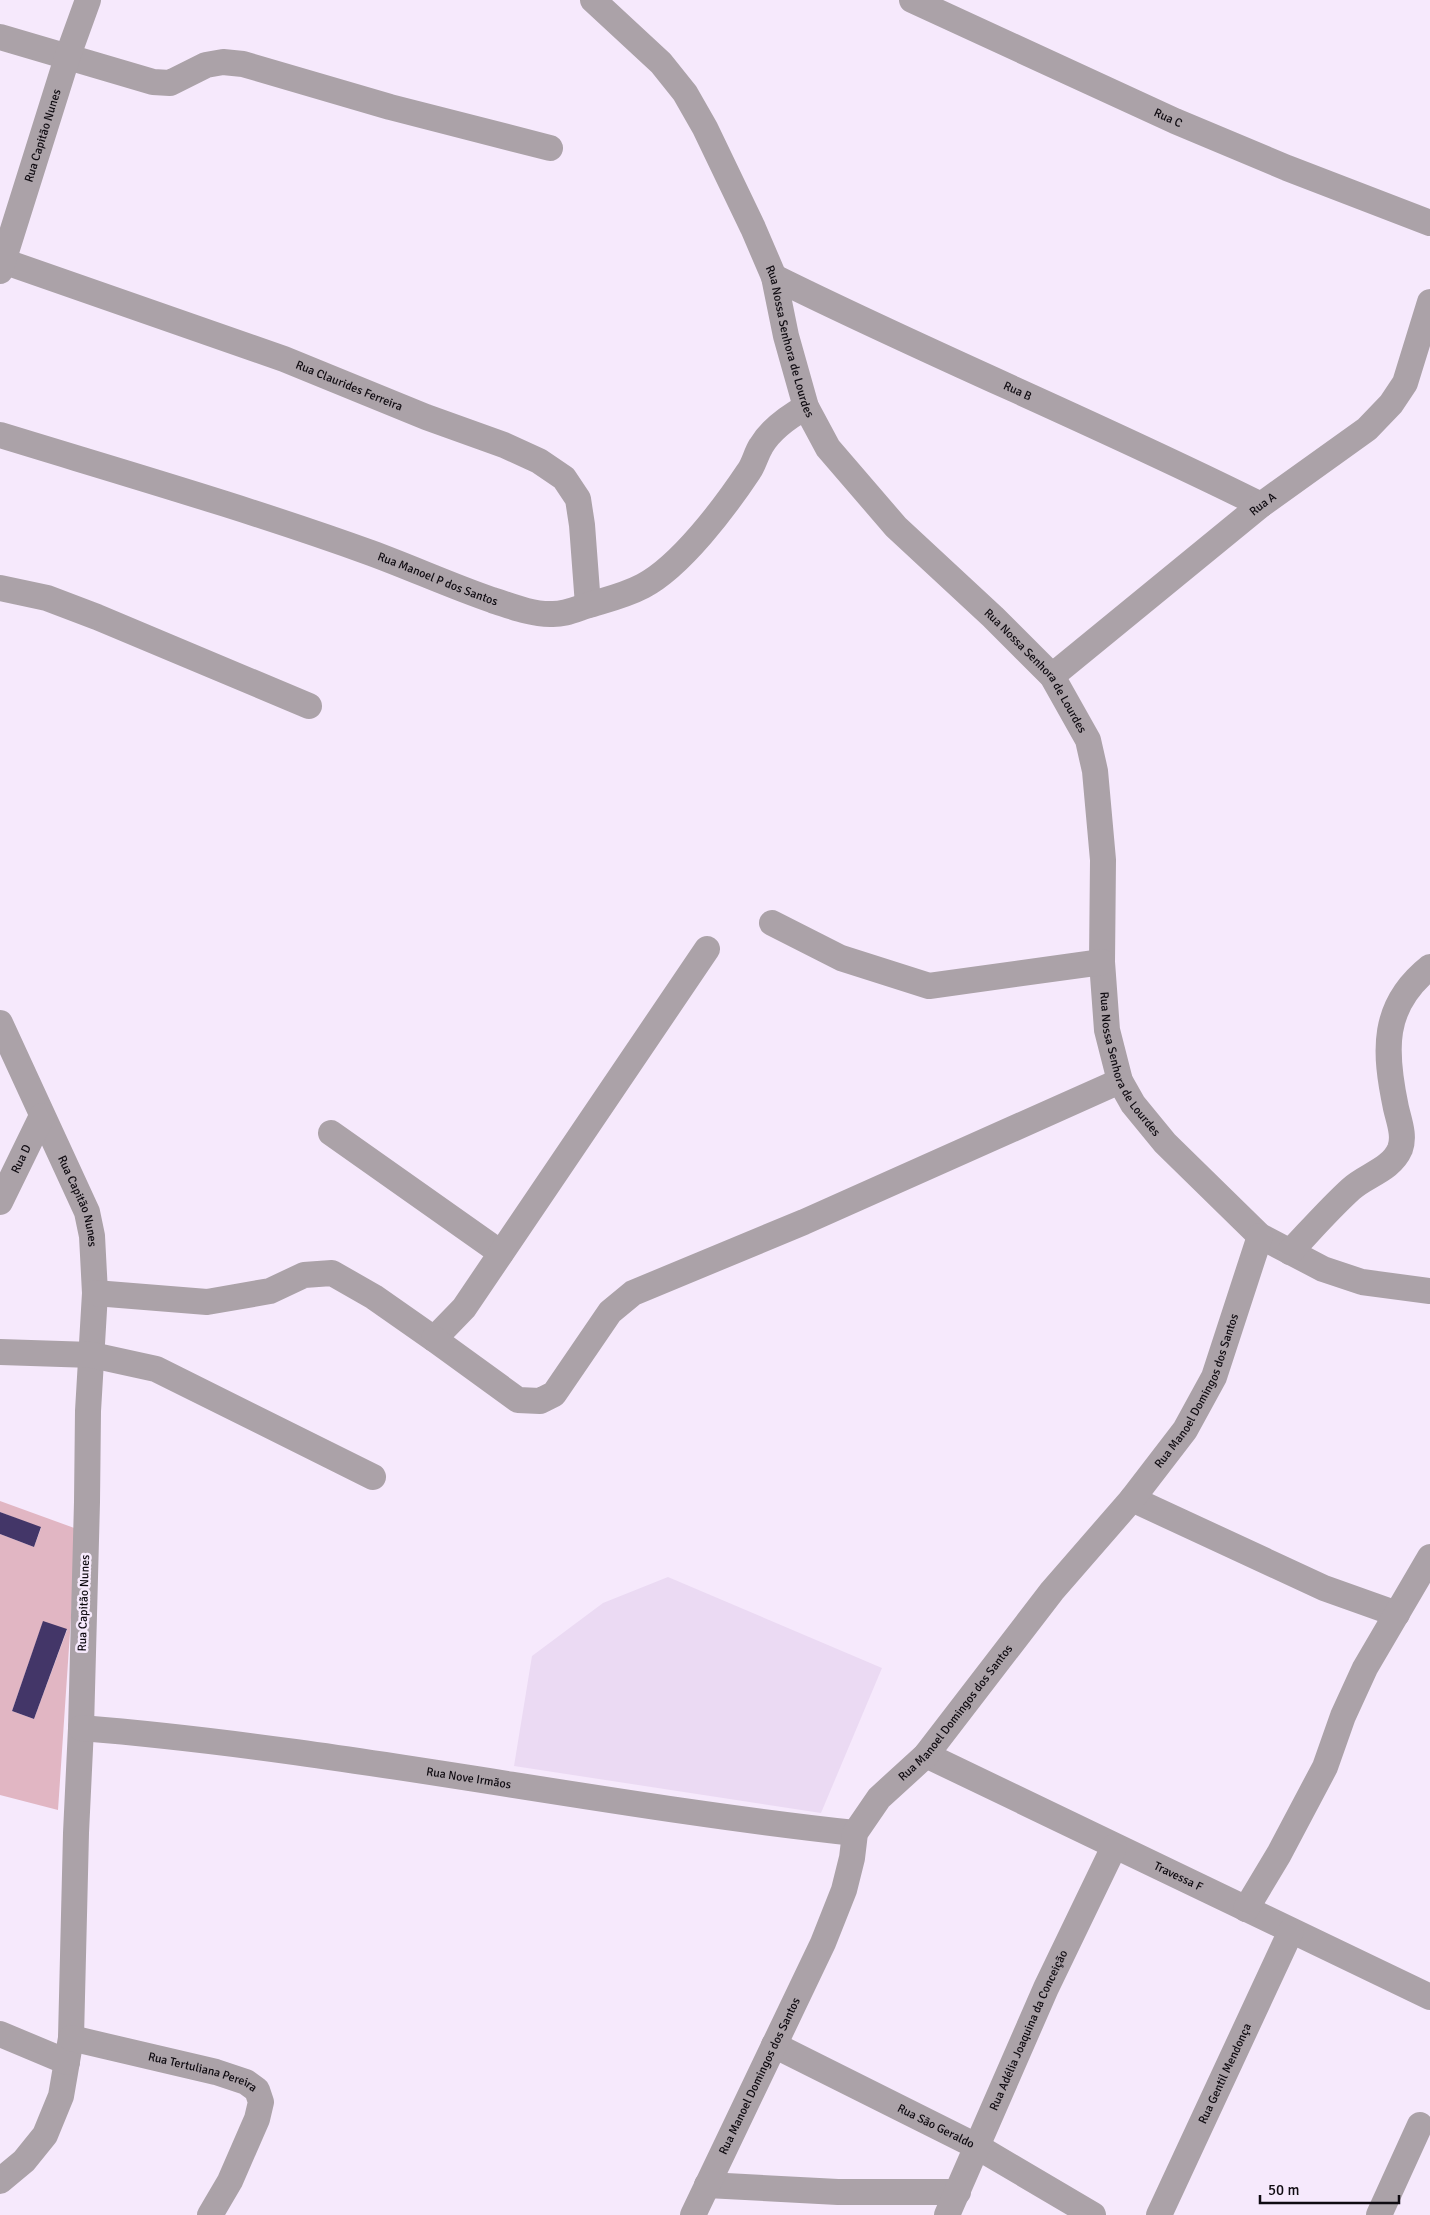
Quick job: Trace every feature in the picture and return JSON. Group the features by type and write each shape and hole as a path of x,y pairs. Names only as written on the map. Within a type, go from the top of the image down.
{"street":[{"name":"Rua Capitão Nunes","path":"2,266 8,221 88,0"},
{"name":"Rua Nossa Senhora de Lourdes","path":"593,0 661,63 685,93 705,128 754,228 774,277 786,336 806,407 828,448 896,527 994,617 1052,676 1088,740 1095,772 1103,860 1102,962 1107,1030 1120,1081 1133,1104 1165,1143 1260,1236 1323,1269 1362,1282 1430,1291"},
{"name":"Rua C","path":"912,0 1175,121 1287,168 1430,223"},
{"path":"0,37 153,82 170,83 206,65 224,62 244,64 390,107 550,148"},
{"name":"Rua Claurides Ferreira","path":"2,266 284,359 426,417 504,445 539,461 564,478 578,499 582,525 588,605"},
{"name":"Rua B","path":"774,277 938,356 1162,456 1261,505"},
{"name":"Rua A","path":"1052,676 1261,505 1367,429 1391,404 1405,383 1430,302"},
{"name":"Rua Manoel P dos Santos","path":"0,435 216,501 372,554 465,591 532,613 552,615 613,599 642,586 662,574 726,504 750,469 769,435 790,415 806,407"},
{"path":"0,588 47,598 97,617 309,706"},
{"path":"772,923 841,958 929,986 1102,962"},
{"path":"434,1339 464,1308 707,949"},
{"path":"1290,1252 1352,1188 1385,1167 1399,1150 1402,1136 1388,1058 1392,1022 1396,1007 1407,989 1430,967"},
{"name":"Rua Capitão Nunes","path":"0,1023 87,1212 92,1236 95,1293 88,1411 81,1728 69,2050 61,2096 45,2135 24,2161 0,2181"},
{"path":"95,1293 207,1302 270,1291 304,1275 332,1273 374,1298 518,1400 540,1401 554,1394 610,1312 633,1293 804,1222 1120,1081"},
{"name":"Rua D","path":"3,1186 42,1116"},
{"path":"332,1133 501,1253"},
{"name":"Rua Manoel Domingos dos Santos","path":"693,2215 823,1943 844,1890 852,1858 855,1833 878,1798 926,1755 1052,1591 1132,1499 1185,1430 1214,1377 1260,1236"},
{"path":"0,1352 92,1355 156,1369 373,1478"},
{"path":"1132,1499 1324,1588 1397,1614"},
{"path":"1246,1909 1284,1846 1325,1767 1343,1716 1365,1668 1430,1557"},
{"name":"Rua Nove Irmãos","path":"81,1728 242,1745 758,1822 855,1833"},
{"name":"Travessa F","path":"926,1755 1114,1847 1430,1997"},
{"name":"Rua Adélia Joaquina da Conceição","path":"952,2204 1046,1988 1114,1847"},
{"name":"Rua Gentil Mendonça","path":"1159,2215 1218,2092 1291,1931"},
{"name":"Rua Tertuliana Pereira","path":"0,2034 69,2050 216,2072 246,2082 257,2090 261,2102 257,2119 230,2181 210,2215"},
{"name":"Rua São Geraldo","path":"774,2045 976,2146 1093,2215"},
{"path":"1379,2215 1420,2126"},
{"path":"707,2185 838,2192 952,2204"}],"shaded area":[{"path":"0,1501 77,1529 58,1810 0,1795 0,1534 34,1547 41,1528 0,1512","holes":["43,1622 67,1630 34,1719 12,1711"]},
{"path":"668,1577 882,1668 821,1813 514,1766 532,1656 603,1603"}],"building":[{"path":"0,1512 41,1527 34,1547 0,1534"},
{"path":"43,1621 67,1629 34,1719 12,1711"}]}
